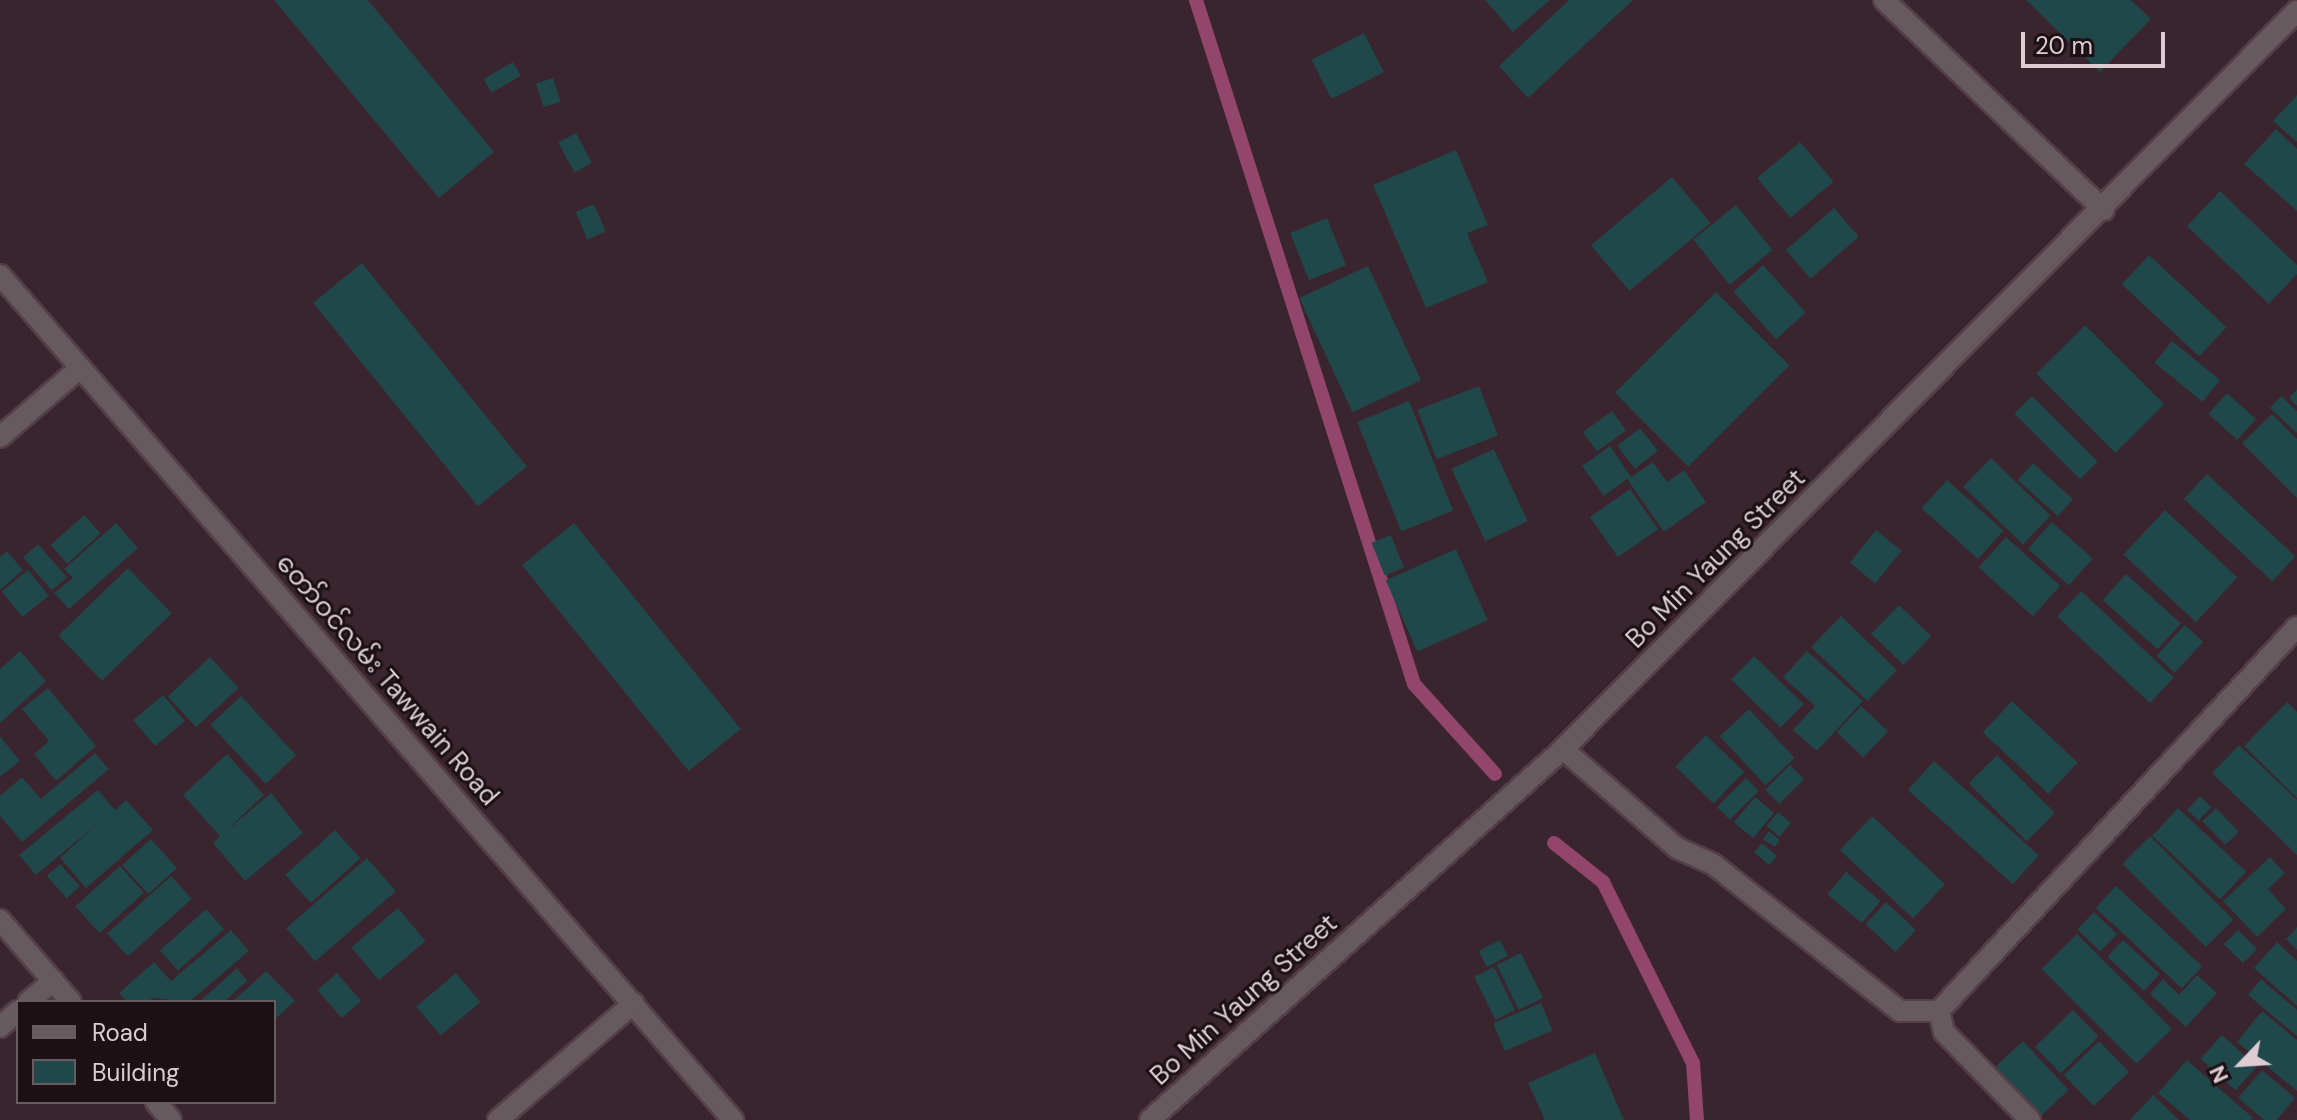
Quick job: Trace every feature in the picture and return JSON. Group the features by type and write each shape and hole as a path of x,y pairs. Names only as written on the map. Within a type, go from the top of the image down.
{"street":[{"path":"1884,0 2104,210"},
{"name":"Bo Min Yaung Street","path":"1150,1120 1563,749 2104,210 2297,11"},
{"name":"တော်ဝင်လမ်း Tawwain Road","path":"0,275 733,1120"},
{"path":"0,437 80,368"},
{"path":"1563,749 1677,848 1713,864 1900,1011 1939,1011 2297,627"},
{"path":"0,920 69,1000"},
{"path":"30,1000 53,981"},
{"path":"498,1120 634,1003"},
{"path":"1939,1011 1944,1032 2030,1120"},
{"path":"0,1027 16,1013"},
{"path":"158,1104 171,1120"}],"building":[{"path":"274,0 368,0 494,152 439,198"},
{"path":"1485,0 1550,0 1513,32"},
{"path":"1569,0 1633,0 1528,98 1499,66"},
{"path":"2026,0 2131,0 2151,19 2100,72"},
{"path":"1364,33 1384,72 1331,99 1311,60"},
{"path":"513,62 521,76 492,93 484,79"},
{"path":"553,78 561,102 544,107 536,84"},
{"path":"2297,95 2297,142 2273,121"},
{"path":"2276,129 2297,149 2297,211 2244,164"},
{"path":"576,133 592,163 574,172 558,142"},
{"path":"1800,142 1833,182 1791,218 1757,178"},
{"path":"1456,150 1488,225 1467,233 1488,282 1426,308 1373,185"},
{"path":"1672,177 1711,223 1629,291 1591,245"},
{"path":"2220,191 2297,265 2297,274 2269,304 2187,226"},
{"path":"594,204 606,232 587,239 576,212"},
{"path":"1736,205 1773,250 1730,285 1693,240"},
{"path":"1834,208 1859,237 1811,279 1786,250"},
{"path":"1327,218 1346,265 1309,280 1290,233"},
{"path":"2149,255 2227,327 2199,357 2122,284"},
{"path":"362,263 527,467 478,506 313,303"},
{"path":"1763,265 1806,313 1776,339 1733,292"},
{"path":"1368,266 1421,380 1352,412 1299,298"},
{"path":"1716,292 1790,366 1688,467 1615,393"},
{"path":"2085,325 2164,404 2115,453 2036,374"},
{"path":"2172,341 2220,380 2203,402 2154,363"},
{"path":"1479,386 1498,435 1436,459 1417,410"},
{"path":"2297,389 2297,406 2289,398"},
{"path":"2227,393 2256,419 2237,440 2208,414"},
{"path":"2032,396 2098,462 2080,479 2014,414"},
{"path":"2281,396 2297,411 2297,433 2270,408"},
{"path":"1409,401 1453,510 1401,531 1357,422"},
{"path":"1612,411 1626,430 1597,452 1583,432"},
{"path":"2272,414 2297,439 2297,498 2242,443"},
{"path":"1640,428 1658,451 1635,469 1617,446"},
{"path":"1610,446 1631,477 1653,462 1667,482 1684,470 1706,502 1664,532 1627,479 1604,496 1582,466"},
{"path":"1494,449 1528,522 1485,541 1451,469"},
{"path":"1991,458 2051,516 2023,544 1963,487"},
{"path":"2033,463 2073,499 2058,516 2018,480"},
{"path":"2207,474 2295,557 2272,581 2184,499"},
{"path":"1947,480 2003,531 1978,559 1922,508"},
{"path":"1630,489 1658,529 1618,557 1590,517"},
{"path":"2165,510 2237,578 2196,622 2123,555"},
{"path":"84,515 101,534 67,564 51,545"},
{"path":"2052,522 2093,559 2069,586 2028,549"},
{"path":"116,523 138,548 69,609 54,593 73,578 64,569"},
{"path":"574,523 741,729 689,771 522,565"},
{"path":"1876,530 1902,551 1875,583 1850,563"},
{"path":"1391,535 1404,567 1385,575 1372,543"},
{"path":"2006,537 2060,586 2033,616 1979,567"},
{"path":"38,544 67,577 52,590 23,557"},
{"path":"1456,549 1488,620 1417,652 1386,580"},
{"path":"7,551 23,570 0,590 0,557"},
{"path":"128,568 172,613 102,681 58,635"},
{"path":"28,570 49,596 22,617 2,591"},
{"path":"2126,574 2181,624 2158,650 2103,600"},
{"path":"2081,591 2174,678 2150,703 2057,617"},
{"path":"1899,605 1931,636 1904,665 1871,634"},
{"path":"1841,616 1897,670 1867,701 1811,647"},
{"path":"2185,625 2203,642 2175,673 2156,656"},
{"path":"20,651 46,681 0,723 0,669"},
{"path":"1807,651 1863,701 1817,751 1793,730 1815,706 1783,677"},
{"path":"1754,656 1804,704 1781,728 1731,680"},
{"path":"210,657 239,688 196,727 168,697"},
{"path":"48,688 96,746 56,781 34,754 49,741 22,709"},
{"path":"163,695 185,721 155,746 133,720"},
{"path":"241,696 296,755 266,784 210,725"},
{"path":"2012,701 2078,762 2048,794 1983,732"},
{"path":"2287,702 2297,712 2297,798 2244,746"},
{"path":"1861,706 1888,731 1864,758 1836,732"},
{"path":"1749,709 1795,758 1765,785 1720,736"},
{"path":"1706,735 1744,772 1714,803 1675,767"},
{"path":"0,736 20,761 0,777"},
{"path":"2239,745 2297,800 2297,855 2212,773"},
{"path":"95,753 109,769 22,842 0,816 0,796 22,777 41,799"},
{"path":"227,754 264,795 225,832 271,793 303,833 245,881 213,843 220,836 183,795"},
{"path":"1997,755 2055,813 2027,841 1969,783"},
{"path":"1934,761 2039,855 2013,884 1908,790"},
{"path":"1790,765 1804,779 1779,804 1765,790"},
{"path":"1746,778 1759,791 1730,820 1717,807"},
{"path":"98,790 115,810 126,800 153,830 86,888 60,858 96,825 36,875 19,855"},
{"path":"2200,796 2212,807 2199,821 2187,810"},
{"path":"1755,797 1774,813 1753,838 1734,822"},
{"path":"2178,808 2246,871 2220,899 2152,836"},
{"path":"2216,808 2239,832 2225,845 2202,821"},
{"path":"1778,812 1791,823 1779,837 1766,826"},
{"path":"1872,816 1945,884 1913,919 1840,850"},
{"path":"335,830 360,858 311,903 285,875"},
{"path":"1769,831 1780,840 1775,847 1763,839"},
{"path":"2150,836 2233,919 2206,947 2122,864"},
{"path":"151,839 177,868 148,894 122,865"},
{"path":"1762,843 1777,856 1769,865 1754,852"},
{"path":"2270,857 2285,873 2268,889 2286,909 2257,937 2223,901"},
{"path":"367,858 396,891 315,961 286,928"},
{"path":"60,864 80,886 67,898 47,876"},
{"path":"120,866 144,893 100,933 75,906"},
{"path":"1846,872 1880,901 1862,923 1827,894"},
{"path":"171,876 192,899 128,957 107,934"},
{"path":"2116,886 2202,966 2182,988 2096,908"},
{"path":"1886,902 1916,930 1896,952 1866,924"},
{"path":"398,908 426,941 379,980 351,947"},
{"path":"206,909 224,929 178,971 160,950"},
{"path":"2094,912 2117,934 2100,951 2077,929"},
{"path":"2297,927 2297,950 2286,939"},
{"path":"231,930 249,951 191,1000 125,1000 119,993 154,962 171,981"},
{"path":"2238,930 2257,949 2243,963 2224,944"},
{"path":"2077,934 2172,1029 2136,1064 2042,969"},
{"path":"1500,940 1508,956 1487,967 1479,951"},
{"path":"2123,940 2160,974 2144,991 2107,957"},
{"path":"2277,942 2297,961 2297,1006 2254,968"},
{"path":"1521,953 1543,998 1519,1010 1497,965"},
{"path":"1494,967 1515,1010 1495,1020 1474,977"},
{"path":"237,968 247,981 226,1000 201,1000"},
{"path":"266,971 295,1001 276,1018 276,1000 234,1000"},
{"path":"337,973 361,1001 342,1018 317,990"},
{"path":"456,973 480,1002 441,1036 416,1006"},
{"path":"2197,975 2217,993 2186,1027 2150,994 2163,979 2179,995"},
{"path":"2261,979 2297,1010 2297,1036 2248,995"},
{"path":"1541,1003 1553,1031 1505,1051 1493,1023"},
{"path":"2073,1010 2099,1037 2061,1073 2035,1047"},
{"path":"2262,1011 2297,1040 2297,1091 2237,1042"},
{"path":"2222,1035 2257,1066 2236,1090 2201,1059"},
{"path":"2023,1041 2069,1090 2035,1120 1990,1072"},
{"path":"2099,1041 2129,1072 2094,1106 2064,1075"},
{"path":"1595,1053 1624,1120 1545,1120 1528,1083"},
{"path":"2187,1060 2253,1118 2190,1120 2158,1093"},
{"path":"2262,1070 2295,1098 2277,1120 2264,1120 2238,1098"},
{"path":"2153,1095 2179,1120 2130,1120"}],"waterway":[{"path":"1196,0 1414,684 1495,774"},
{"path":"1554,843 1603,882 1693,1063 1697,1120"}]}
